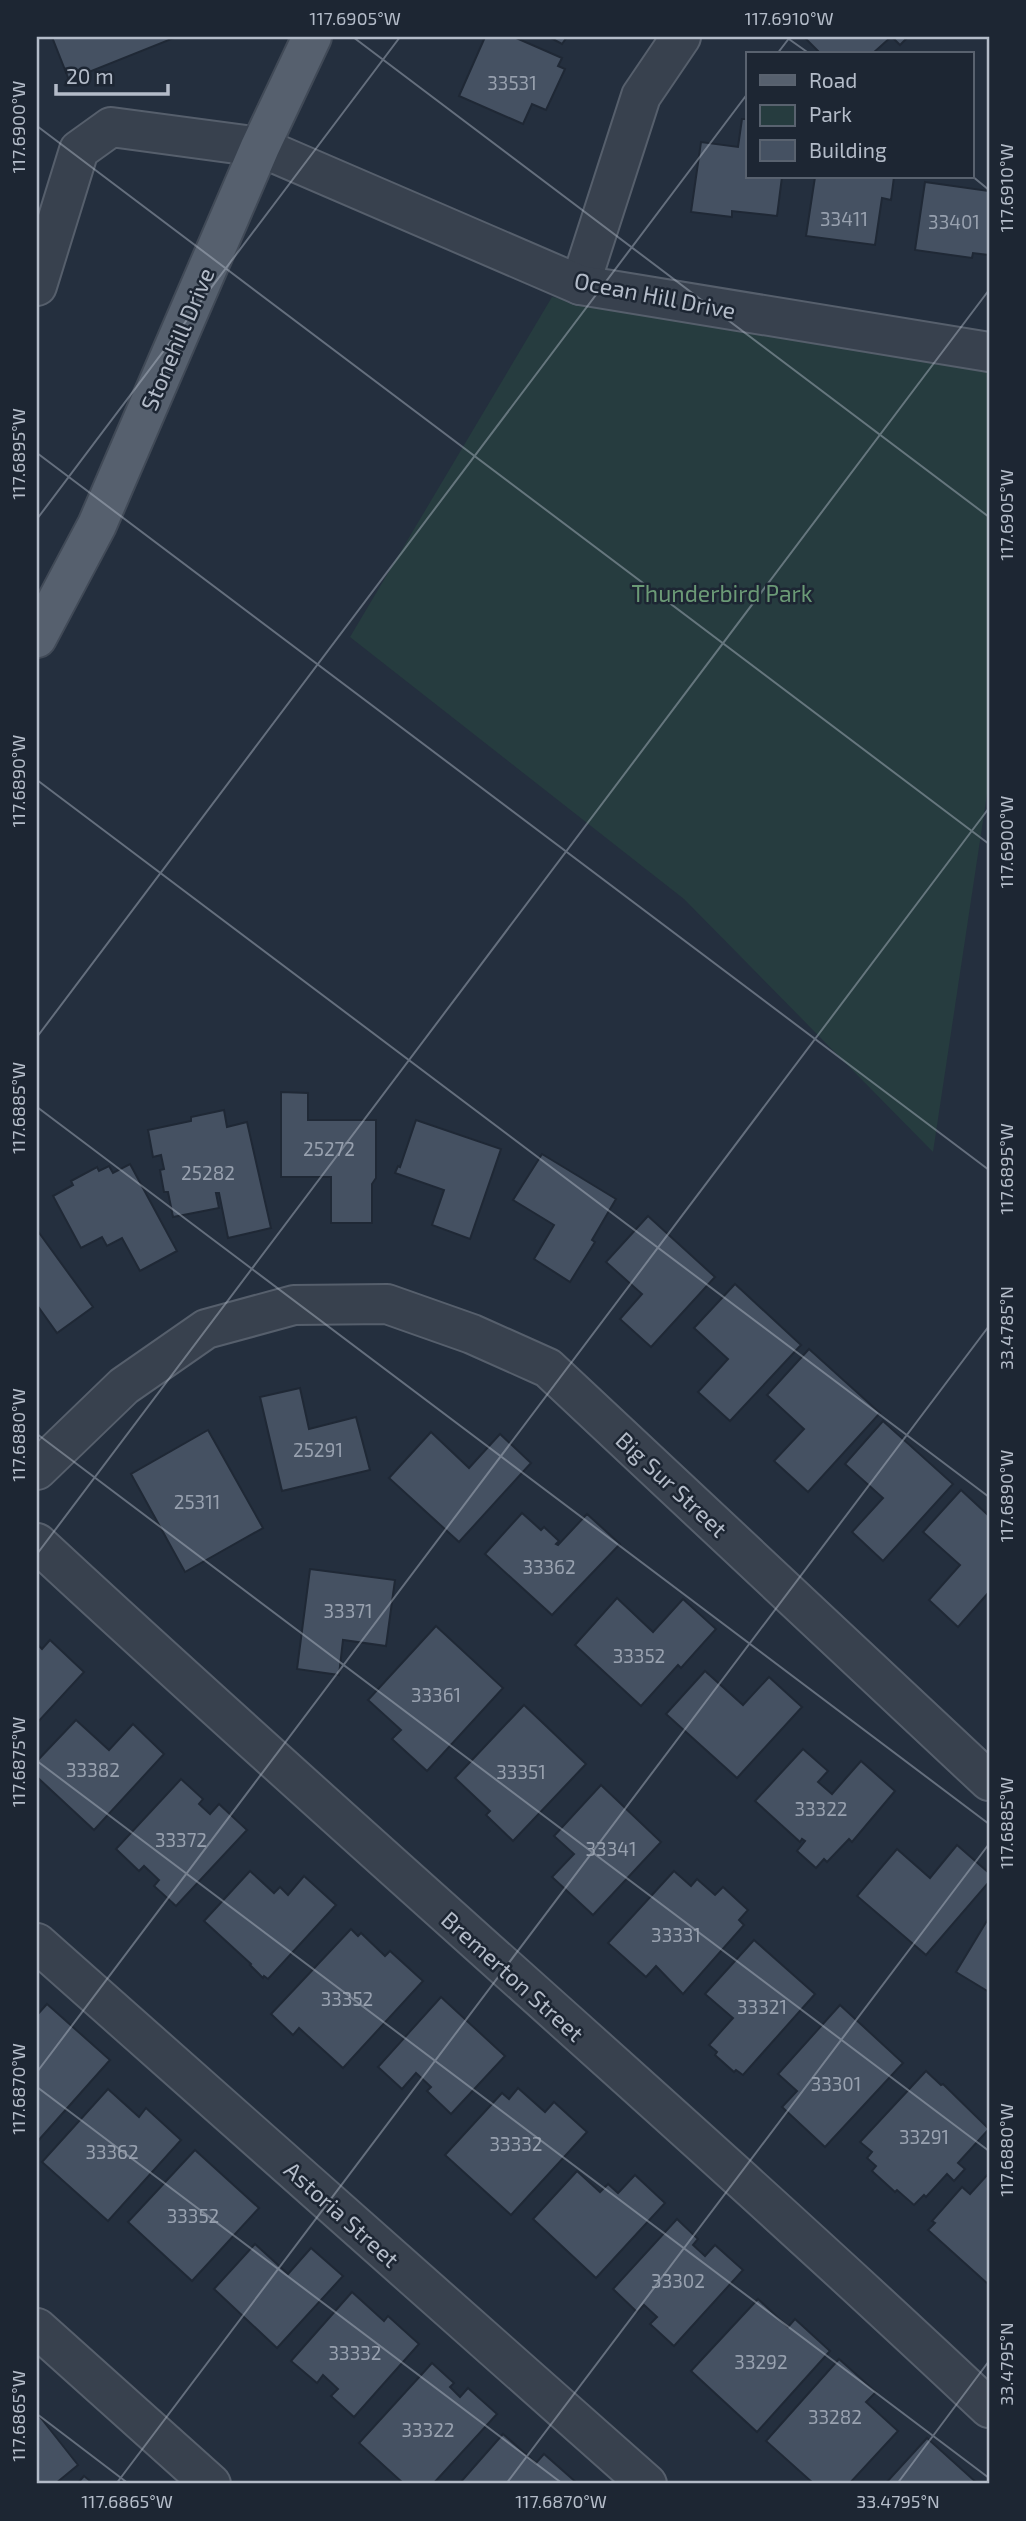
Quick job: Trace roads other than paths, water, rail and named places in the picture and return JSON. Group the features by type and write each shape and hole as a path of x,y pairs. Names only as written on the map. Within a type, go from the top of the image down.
{"main road":[{"name":"Stonehill Drive","path":"37,638 97,525 260,147 312,37"}],"street":[{"path":"580,285 642,96 681,37"},
{"name":"Ocean Hill Drive","path":"37,286 79,150 111,127 260,147 580,285 989,352"},
{"name":"Big Sur Street","path":"37,1470 124,1386 206,1329 295,1306 387,1304 471,1334 548,1368 989,1781"},
{"name":"Bremerton Street","path":"37,1543 989,2408"},
{"name":"Astoria Street","path":"37,1943 646,2484"},
{"path":"37,2328 211,2484"}],"park label":[{"name":"Thunderbird Park","path":"722,593"}]}
